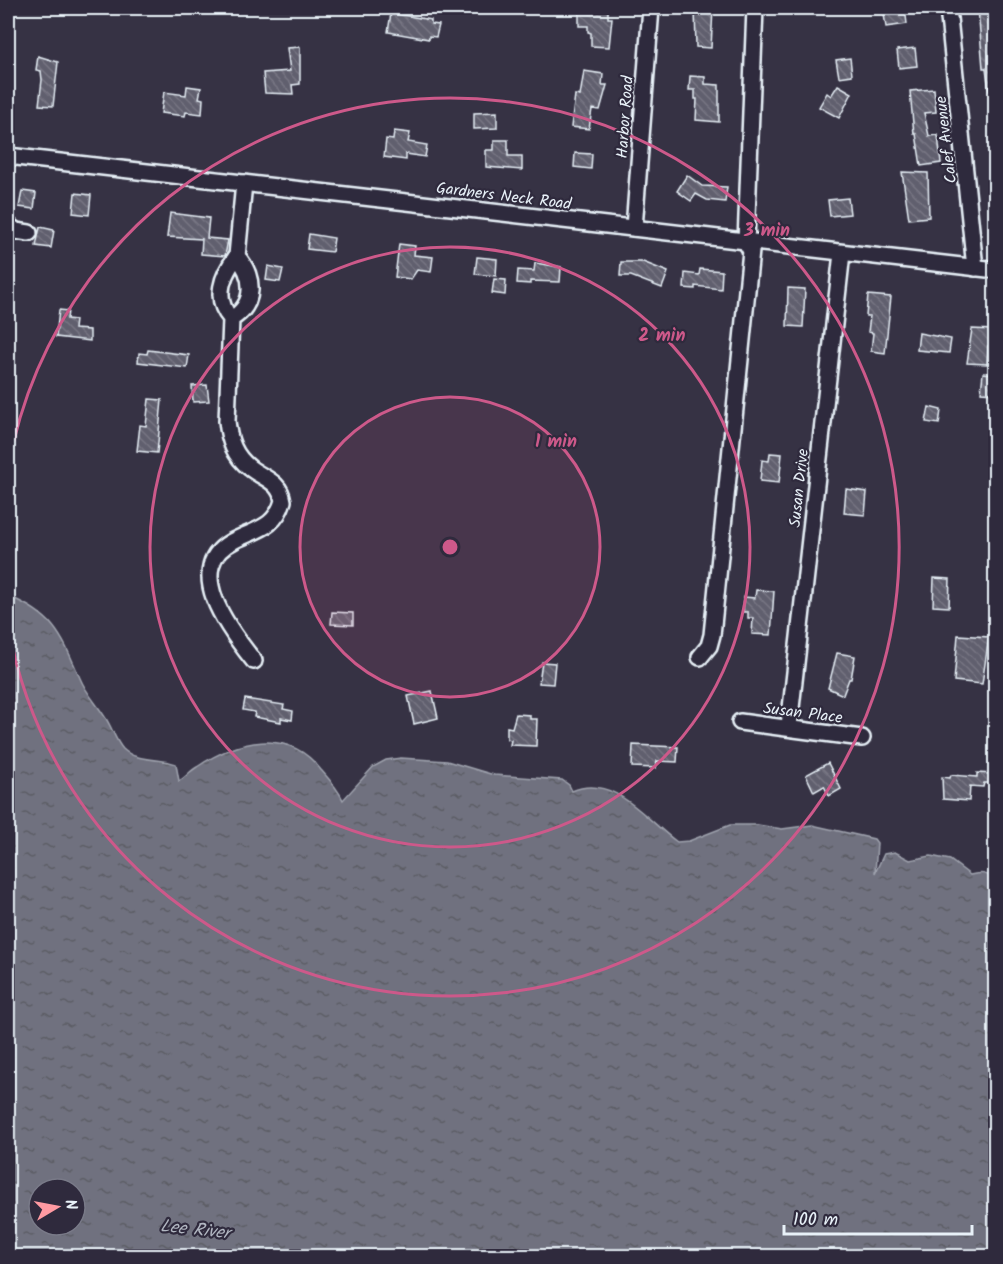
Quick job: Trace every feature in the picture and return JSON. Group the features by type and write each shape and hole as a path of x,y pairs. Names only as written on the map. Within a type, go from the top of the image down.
{"street":[{"name":"Harbor Road","path":"634,228 651,8"},
{"path":"700,657 709,646 712,635 746,320 751,251 746,242 755,8"},
{"name":"Calef Avenue","path":"948,8 975,268"},
{"name":"Gardners Neck Road","path":"8,156 996,270"},
{"path":"244,183 237,256 225,271 222,282 222,303 231,319 226,422 237,455 250,468 275,484 283,501 277,518 269,525 236,540 219,551 212,561 209,574 210,585 221,614 236,639 254,661"},
{"path":"8,225 16,231 29,233"},
{"name":"Susan Drive","path":"789,726 842,253"},
{"path":"231,319 244,308 251,293 247,268 237,256"},
{"name":"Susan Place","path":"740,722 789,726 862,738"}],"water":[{"name":"Lee River","path":"8,596 36,611 54,628 67,649 85,689 123,749 141,758 176,764 179,781 197,767 229,750 262,742 278,743 308,756 339,792 343,800 373,767 386,760 401,758 447,761 494,775 562,780 569,785 572,791 587,787 602,788 616,793 629,802 677,842 689,841 730,825 758,825 782,829 812,825 874,839 877,843 875,873 884,854 895,852 910,860 931,856 950,860 970,875 983,874 996,879 995,1256 8,1256"}],"building":[{"path":"593,8 608,8 608,18 612,18 609,47 591,46 591,33 588,32 588,26 579,26 579,12 593,12"},
{"path":"695,8 713,8 711,48 696,47"},
{"path":"883,8 905,8 907,24 886,27"},
{"path":"978,8 994,8 996,91 989,91 986,68 983,68"},
{"path":"391,13 431,20 431,24 439,25 436,37 429,36 429,39 388,32"},
{"path":"300,47 300,84 292,85 293,94 265,93 263,73 290,71 287,48"},
{"path":"915,48 917,66 899,68 897,50"},
{"path":"38,56 58,62 53,106 39,105 42,80 41,71 36,70"},
{"path":"850,58 852,75 839,77 836,60"},
{"path":"584,71 603,74 602,85 607,85 600,110 592,109 589,129 571,127 575,95 580,96"},
{"path":"690,76 705,77 705,84 719,85 719,122 696,120 697,99 695,99 695,90 689,90"},
{"path":"838,85 852,93 839,118 819,107 827,93 831,96"},
{"path":"187,86 201,88 199,98 203,99 202,114 186,112 185,116 161,113 164,92 186,95"},
{"path":"934,89 936,112 924,113 929,136 938,135 941,163 921,166 916,134 914,134 910,91"},
{"path":"497,112 497,128 474,129 474,113"},
{"path":"394,131 410,133 408,142 427,145 425,157 406,154 406,160 384,157 386,139 393,140"},
{"path":"494,140 508,140 508,156 522,156 522,170 486,167 486,150 494,150"},
{"path":"575,153 592,154 591,169 574,167"},
{"path":"902,172 928,173 929,217 909,219"},
{"path":"687,175 702,186 727,187 725,202 707,200 696,194 691,201 677,191"},
{"path":"22,191 36,193 34,209 19,207"},
{"path":"75,193 91,195 89,215 73,213"},
{"path":"848,198 850,214 830,216 828,200"},
{"path":"170,213 209,218 207,238 228,240 225,256 201,254 202,239 167,237"},
{"path":"40,227 54,230 51,248 36,246"},
{"path":"309,234 334,238 332,252 307,249"},
{"path":"399,244 415,246 414,255 433,257 431,272 417,270 411,279 395,277"},
{"path":"477,257 497,259 496,276 475,274"},
{"path":"621,262 643,262 668,272 662,288 631,276 620,276"},
{"path":"535,263 561,267 560,282 517,283 518,270 534,271"},
{"path":"268,266 283,269 280,282 266,280"},
{"path":"700,269 722,271 721,289 695,286 695,289 684,288 685,273 699,275"},
{"path":"494,279 506,280 505,295 492,293"},
{"path":"788,288 805,289 803,327 787,326"},
{"path":"868,295 891,297 885,353 871,351 873,333 868,332 870,316 866,316"},
{"path":"59,310 68,311 67,319 75,320 74,329 90,330 90,341 56,337"},
{"path":"972,329 993,330 992,347 988,346 987,364 967,363"},
{"path":"919,333 951,339 949,353 917,350"},
{"path":"148,350 189,355 187,368 138,362 139,353 147,354"},
{"path":"983,373 995,374 994,393 981,392"},
{"path":"207,385 209,401 193,402 192,386"},
{"path":"149,399 162,400 157,453 137,451 140,425 146,426"},
{"path":"929,407 941,410 939,424 926,422"},
{"path":"770,453 782,454 779,483 760,481 762,460 769,461"},
{"path":"846,489 867,492 865,515 844,513"},
{"path":"934,578 950,579 949,607 933,606"},
{"path":"756,590 774,591 771,635 752,634 753,618 748,618 748,612 743,612 744,597 755,598"},
{"path":"332,612 353,613 353,625 331,624"},
{"path":"958,635 989,637 982,684 954,681"},
{"path":"837,653 855,656 851,679 843,695 828,688"},
{"path":"542,662 555,663 553,684 539,683"},
{"path":"432,691 438,718 414,724 408,696"},
{"path":"245,699 284,705 283,709 293,711 292,720 281,718 281,722 254,717 255,712 243,710"},
{"path":"516,714 530,715 530,719 537,719 536,746 510,745 511,740 507,739 507,727 512,728"},
{"path":"633,745 678,747 677,762 657,761 656,768 632,767"},
{"path":"828,763 841,789 829,796 824,786 814,792 806,775"},
{"path":"977,773 992,774 991,783 984,783 983,787 970,786 969,801 943,799 942,777 950,778 951,775 977,777"}]}
